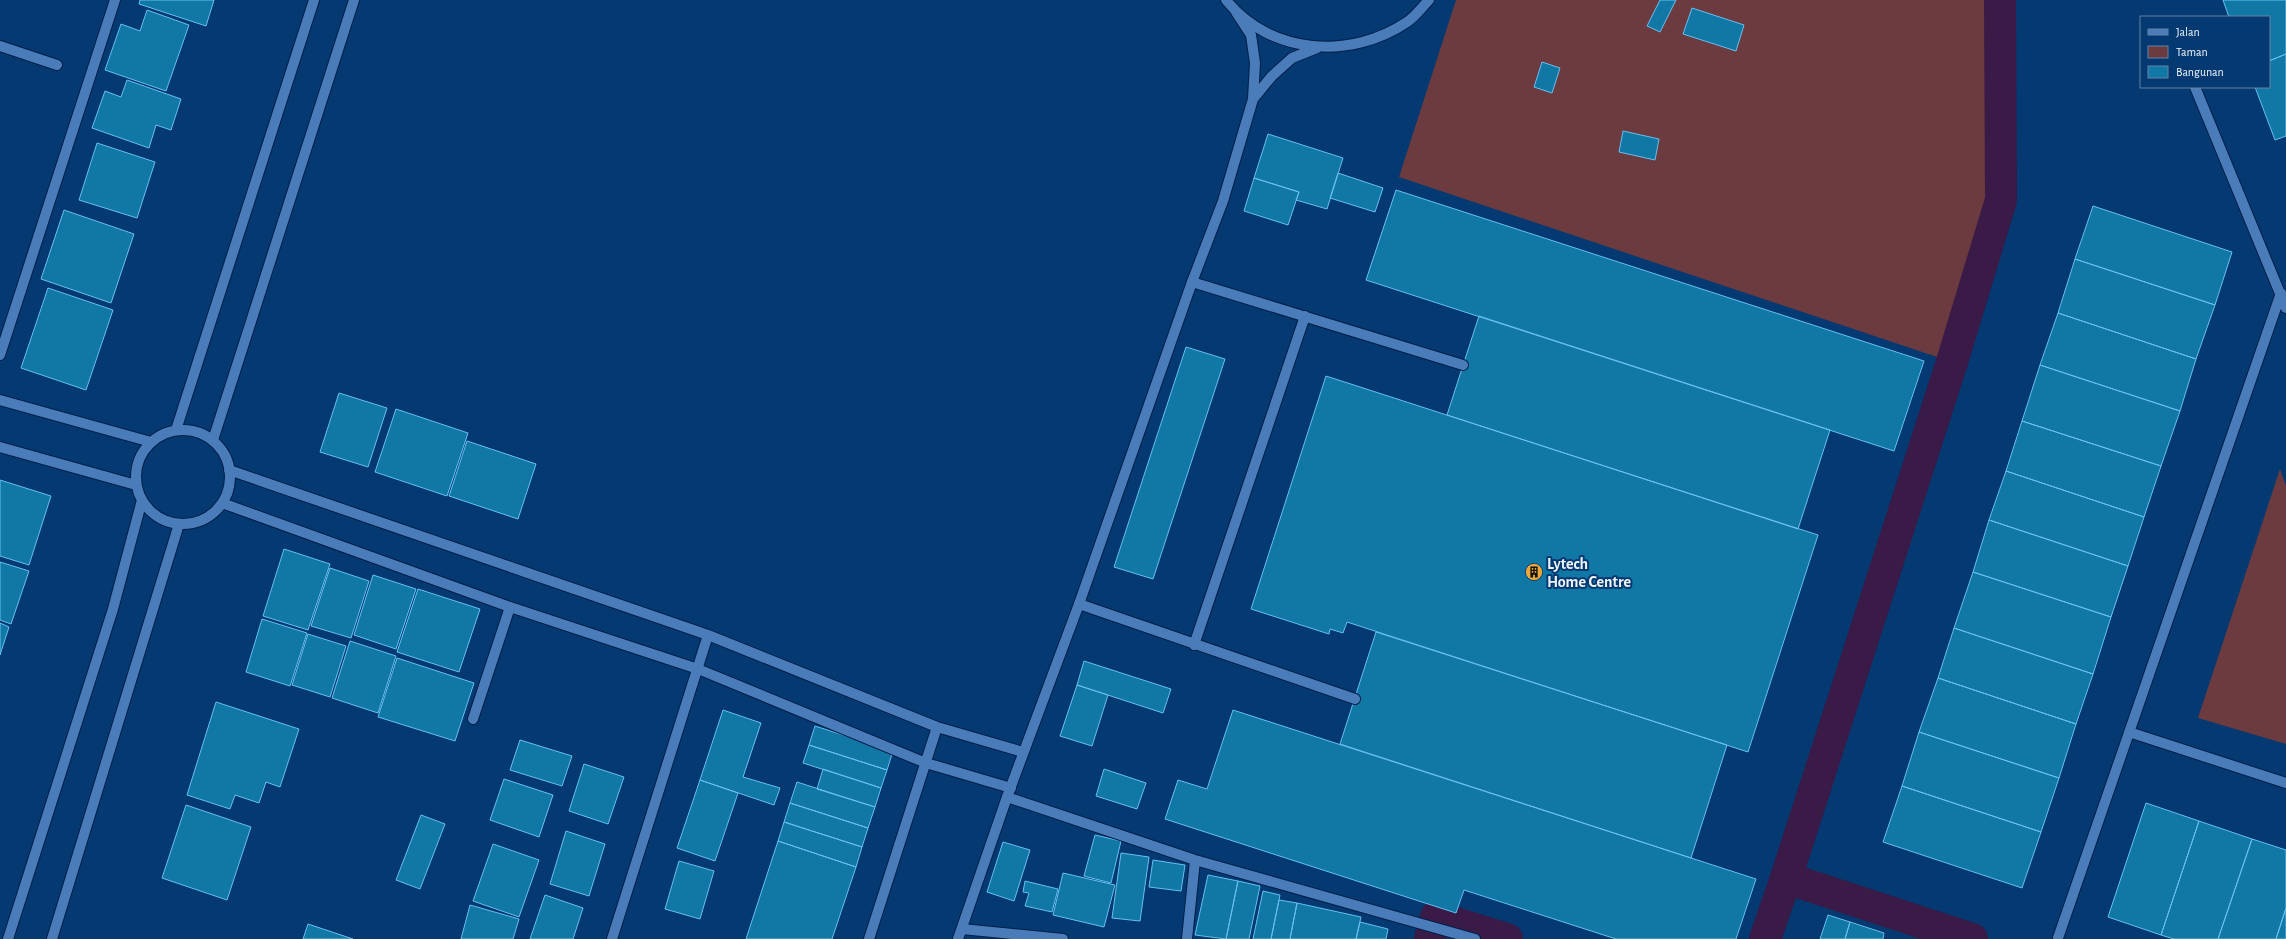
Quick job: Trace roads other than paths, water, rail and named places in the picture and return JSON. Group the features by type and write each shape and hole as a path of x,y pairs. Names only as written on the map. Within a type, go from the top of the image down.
{"street":[{"path":"0,355 115,0"},
{"path":"176,430 314,0"},
{"path":"213,440 354,0"},
{"path":"958,939 1023,752 1079,604 1192,282 1224,201 1253,99 1255,63 1251,35 1226,0"},
{"path":"1253,99 1272,76 1292,58 1317,48 1365,43 1408,22 1429,0"},
{"path":"1236,12 1271,36 1317,48"},
{"path":"0,46 57,65"},
{"path":"2195,88 2286,308"},
{"path":"1192,282 1463,365"},
{"path":"2058,938 2280,293"},
{"path":"1194,645 1305,316"},
{"path":"0,400 151,442"},
{"path":"176,430 196,431 213,440 221,449 229,470 229,482 222,502 210,515 195,522 179,524 164,520 151,512 142,500 136,485 136,469 141,454 151,442 162,434 176,430"},
{"path":"0,447 136,485"},
{"path":"229,470 708,635 937,727 1023,752"},
{"path":"8,939 113,609 142,500"},
{"path":"222,502 510,607 698,668 926,763 1195,860 1473,938"},
{"path":"52,939 179,524"},
{"path":"1079,604 1194,645 1355,699"},
{"path":"473,719 510,607"},
{"path":"612,939 708,635"},
{"path":"869,939 937,727"},
{"path":"2129,732 2286,783"},
{"path":"1187,939 1195,860"},
{"path":"962,929 1064,939"}],"waterway":[{"path":"1972,939 1786,878 1952,362 2001,200 2000,0"},
{"path":"1765,939 1786,878"},
{"path":"1430,939 1436,917 1507,939"}],"place":[{"name":"Lytech Home Centre","path":"1534,572"}]}
